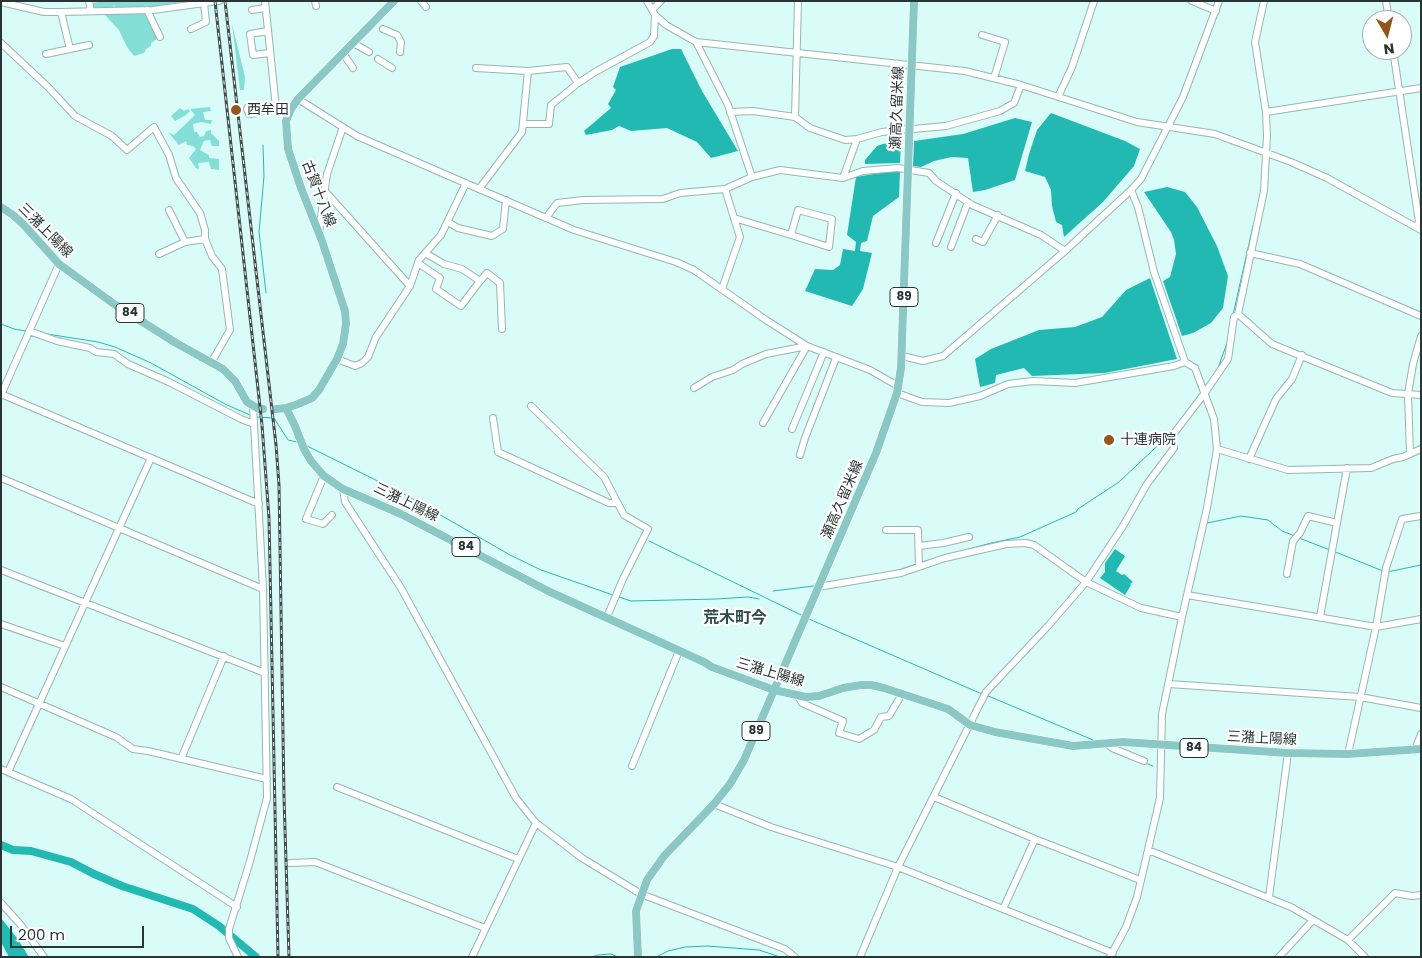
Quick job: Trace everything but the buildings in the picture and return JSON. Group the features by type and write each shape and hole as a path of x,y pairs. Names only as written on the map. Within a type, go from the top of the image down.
{"main road":[{"name":"瀬高久留米線","path":"638,957 636,910 640,894 652,871 714,804 730,784 740,767 876,453 898,389 902,356 914,1"},
{"name":"古賀十八線","path":"286,408 312,398 319,390 337,359 345,334 345,311 319,232 288,150 286,121 298,99 353,43 389,2"},
{"name":"三潴上陽線","path":"1,207 24,225 59,264 114,304 224,369 231,376 244,398 253,406"},
{"path":"253,406 263,409"},
{"name":"三潴上陽線","path":"286,408 306,454 324,476 343,489 401,514 536,585 727,673 774,690 798,696 819,696 860,685 884,688 948,709 970,726 1073,746 1122,742 1288,753 1348,754 1418,750"},
{"path":"276,409 286,408"}],"street":[{"path":"89,1 90,11"},
{"path":"1,2 24,4 44,12 61,12 147,10 218,1"},
{"path":"421,1 426,7"},
{"path":"647,1 666,25 696,42 964,71 994,78 1137,122 1215,134 1266,152 1327,178 1419,225"},
{"path":"522,124 549,124 551,106 578,83 650,42 654,36 654,12 662,1"},
{"path":"795,117 798,1"},
{"path":"1058,97 1072,67 1094,1"},
{"path":"1192,1 1216,11"},
{"path":"902,356 924,361 943,356 1009,297 1066,251 1141,179 1183,97 1219,1"},
{"path":"860,957 898,867 986,692 1086,582 1123,526 1147,484 1174,448 1172,436 1228,359 1234,317 1238,314 1264,191 1267,136 1266,112 1255,42 1264,1"},
{"path":"191,29 206,22 204,3"},
{"path":"252,10 265,5 276,108"},
{"path":"147,10 160,37"},
{"path":"61,12 70,49"},
{"path":"382,29 397,35 401,42 400,52"},
{"path":"268,31 250,34 253,55 270,53"},
{"path":"982,35 1005,42 994,78"},
{"path":"696,42 728,105 752,177"},
{"path":"1,43 75,116 112,136 127,150 154,127 168,155 176,178 200,213 205,230 204,239 212,256 222,269 230,330 211,363"},
{"path":"353,43 369,52"},
{"path":"46,54 88,45"},
{"path":"343,53 353,68"},
{"path":"378,59 392,68"},
{"path":"1394,60 1419,225"},
{"path":"476,68 519,72 567,67 578,83"},
{"path":"479,189 522,132 528,71"},
{"path":"730,112 753,111 795,117 810,128 845,140 882,132 946,126 1000,111 1014,103 1021,86"},
{"path":"1266,112 1421,88"},
{"path":"298,99 357,136 546,218 574,230 676,262 694,270 807,346 870,370 898,389 922,402 949,403 980,396 1008,384 1032,381 1075,383 1174,366 1185,362"},
{"path":"256,113 283,106 291,109"},
{"path":"319,232 327,174 343,127"},
{"path":"843,178 857,138"},
{"path":"546,218 557,203 663,198 680,193 725,189 752,177 780,170 843,178 863,171 898,168 930,173 936,181 968,202 1041,234 1066,251"},
{"path":"337,359 355,366 362,363 368,357 376,337 410,286 418,263 441,235 466,183"},
{"path":"722,289 740,237 725,189"},
{"path":"324,190 410,286"},
{"path":"714,804 771,827 898,867 1111,955 1126,927 1136,897 1160,798 1162,714 1207,508 1217,449 1214,418 1195,368 1185,362 1154,272 1138,207 1131,190"},
{"path":"936,243 956,193"},
{"path":"448,222 458,228 492,236 503,229 506,200"},
{"path":"951,246 968,202"},
{"path":"169,210 185,242"},
{"path":"734,218 829,247 832,219 798,210 791,235"},
{"path":"976,239 983,242 998,215"},
{"path":"159,254 185,242 204,239"},
{"path":"425,253 444,264 462,269 480,281"},
{"path":"1250,253 1300,264 1421,316"},
{"path":"418,263 440,278 436,289 461,306 487,273 500,283 502,329"},
{"path":"59,264 1,394 259,504"},
{"path":"1238,314 1272,344 1392,393 1421,395"},
{"path":"29,332 57,341 90,348 96,352 114,354 128,364 254,424"},
{"path":"1410,454 1408,394 1413,364 1421,336"},
{"path":"694,388 712,377 733,370 766,354 807,346"},
{"path":"762,423 807,346"},
{"path":"792,429 824,352"},
{"path":"1249,458 1276,399 1292,380 1302,355"},
{"path":"800,455 836,358"},
{"path":"238,957 229,938 230,929 267,798 263,589 253,406"},
{"path":"531,406 604,477 624,515 648,529 623,579 607,617"},
{"path":"493,418 498,452 609,503 618,503"},
{"path":"1217,449 1288,470 1371,468 1421,449"},
{"path":"8,772 151,458"},
{"path":"1320,617 1347,468"},
{"path":"324,476 306,519 322,524 332,515"},
{"path":"1,478 263,589"},
{"path":"343,489 345,502 401,588 516,798 536,823 582,858 640,894 785,949 795,957"},
{"path":"1287,574 1293,541 1300,533 1308,516 1337,523"},
{"path":"1348,754 1376,627 1386,568 1402,519 1421,516"},
{"path":"886,530 918,530 919,567"},
{"path":"919,546 969,537"},
{"path":"818,587 901,573 945,558 1006,544 1025,543 1034,545 1086,582 1141,608 1182,617"},
{"path":"1,570 265,672"},
{"path":"1187,596 1376,627 1421,619"},
{"path":"1,624 65,646"},
{"path":"632,766 680,651"},
{"path":"181,759 224,656"},
{"path":"1169,684 1360,697 1421,708"},
{"path":"1,687 116,737 133,749 267,780"},
{"path":"798,696 802,704 843,721 839,733 859,739 874,730 881,717 889,716 902,694"},
{"path":"1418,750 1421,734"},
{"path":"1107,744 1112,748 1144,761"},
{"path":"1269,898 1288,753"},
{"path":"1,769 70,799 237,907"},
{"path":"337,787 518,859"},
{"path":"934,797 1140,880"},
{"path":"472,957 536,823"},
{"path":"1003,909 1034,838"},
{"path":"1148,850 1291,906 1348,940 1365,957"},
{"path":"290,863 315,862 485,928"},
{"path":"1348,940 1395,893 1412,896 1421,894"},
{"path":"1,903 20,924 44,957"},
{"path":"1279,957 1313,920"}],"shaded area":[{"path":"105,1 189,1 147,7 146,5 145,7 115,7 113,4 114,7 93,8 92,3"},
{"path":"102,12 146,12 157,39 151,43 151,46 144,53 134,56 127,47 119,30"},
{"path":"232,24 245,77 244,90 240,90"},
{"path":"672,49 681,49 702,91 738,151 711,158 697,142 667,128 631,131 619,126 612,130 586,135 584,131 611,108 608,104 616,90 613,87 620,67"},
{"path":"210,107 211,111 203,112 205,120 212,120 211,124 201,122 193,124 194,132 197,132 200,137 204,136 206,131 211,130 211,133 219,141 219,146 212,146 210,140 204,141 200,150 209,155 209,158 219,159 219,170 211,169 209,162 198,163 199,169 196,168 189,158 196,149 193,146 187,145 186,141 179,145 168,132 174,135 195,115 190,109"},
{"path":"180,108 184,111 188,109 190,111 175,121 171,116"},
{"path":"1051,113 1125,141 1140,149 1134,166 1103,202 1064,237 1062,225 1056,222 1051,190 1045,177 1025,171 1037,130"},
{"path":"1015,118 1032,122 1015,180 973,192 968,158 952,157 934,161 921,167 913,166 914,141 963,134"},
{"path":"901,141 900,163 865,164 865,160 877,146"},
{"path":"900,171 899,197 873,216 867,241 861,243 860,251 872,253 863,289 852,306 805,291 815,269 833,270 840,265 843,249 855,251 856,242 847,235 856,177"},
{"path":"1167,187 1185,192 1197,207 1217,246 1228,276 1223,308 1211,323 1193,333 1182,336 1163,281 1170,277 1176,254 1174,240 1171,232 1144,192"},
{"path":"1150,278 1177,359 1105,373 1032,376 1024,368 996,375 995,383 980,387 975,359 991,349 1039,330 1075,327 1102,317 1126,290"},
{"path":"1115,549 1125,556 1116,571 1122,575 1124,574 1133,582 1130,584 1125,595 1100,578 1105,572 1105,563"},
{"path":"1,918 29,957 9,957 1,942"}],"waterway":[{"path":"263,145 264,176 259,232 266,293"},
{"path":"1233,315 1253,226"},
{"path":"1,324 26,331"},
{"path":"47,334 98,342 115,347 151,363 225,404 250,415"},
{"path":"1218,368 1227,343"},
{"path":"256,417 274,418 288,440 297,442"},
{"path":"922,562 1020,537 1076,512 1119,482 1169,435"},
{"path":"307,446 404,494 510,555 541,570 613,595"},
{"path":"1207,523 1241,516 1268,520 1282,531 1295,536"},
{"path":"1299,538 1330,550"},
{"path":"649,541 803,616"},
{"path":"1333,551 1383,571"},
{"path":"896,571 916,564"},
{"path":"1387,572 1421,565"},
{"path":"837,581 883,573"},
{"path":"773,591 814,586"},
{"path":"619,597 631,601 748,597 759,599"},
{"path":"809,619 982,694"},
{"path":"986,695 1093,740"},
{"path":"1145,763 1153,766"},
{"path":"1,845 13,850 31,851 71,862 122,886 193,909 219,926 256,957"},
{"path":"656,957 668,951 685,947 708,946 759,950 780,957"},
{"path":"592,957 611,954 618,957"}],"railway":[{"path":"215,1 262,425 269,518 278,957"},
{"path":"225,1 279,485 284,797 289,957"}],"place":[{"name":"西牟田","path":"236,110"},
{"name":"十連病院","path":"1109,440"}],"district":[{"name":"荒木町今","path":"735,619"}]}
